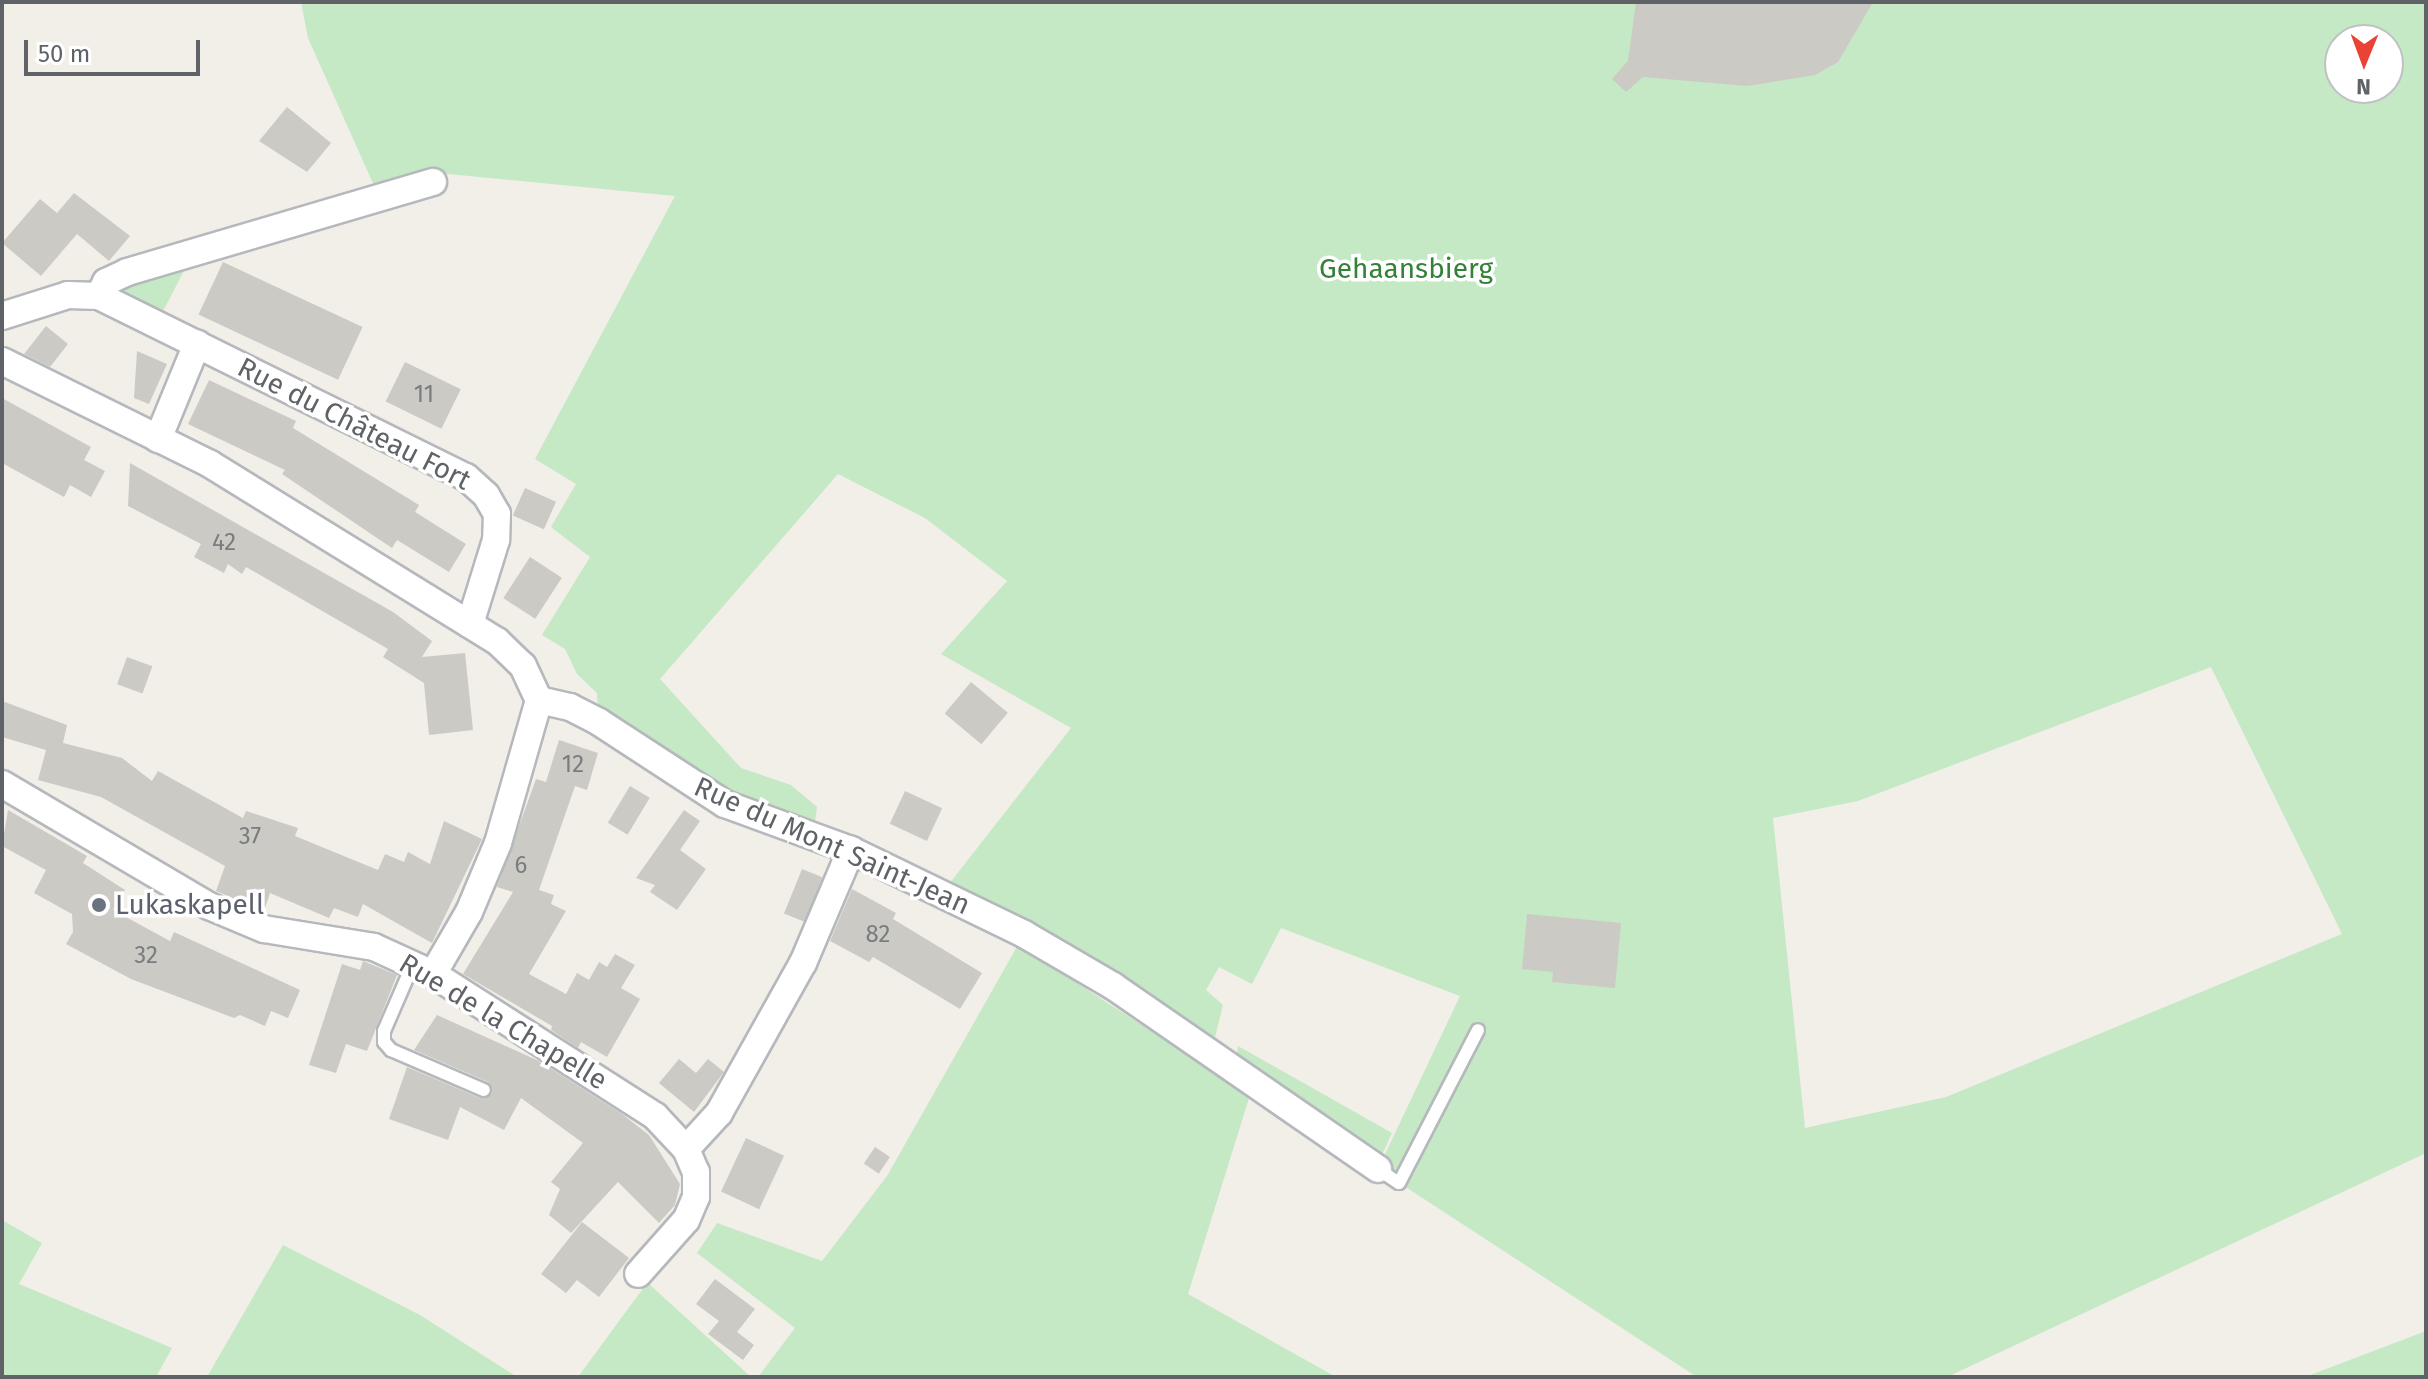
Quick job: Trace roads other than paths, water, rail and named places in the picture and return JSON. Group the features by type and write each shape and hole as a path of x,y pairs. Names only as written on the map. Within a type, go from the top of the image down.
{"street":[{"path":"99,296 106,282 127,272 433,182"},
{"name":"Rue du Château Fort","path":"2,316 68,295 99,296 466,477 486,495 497,514 496,540 470,624"},
{"path":"158,439 197,344"},
{"path":"2,361 210,464 470,624 523,666 539,700 498,843 469,912 423,969"},
{"name":"Rue du Mont Saint-Jean","path":"539,700 570,707 599,722 725,804 851,850 1024,934 1113,986 1378,1169"},
{"name":"Rue de la Chapelle","path":"2,784 209,906 264,929 374,947 423,969 655,1116 686,1149 696,1172 696,1197 686,1220 638,1274"},
{"path":"686,1149 719,1113 803,963 851,850"}],"lane":[{"path":"423,969 384,1031 384,1042 391,1050 484,1090"},
{"path":"1378,1169 1399,1183 1478,1030"}],"place":[{"name":"Lukaskapell","path":"99,905"}],"park label":[{"name":"Gehaansbierg","path":"1406,269"}]}
